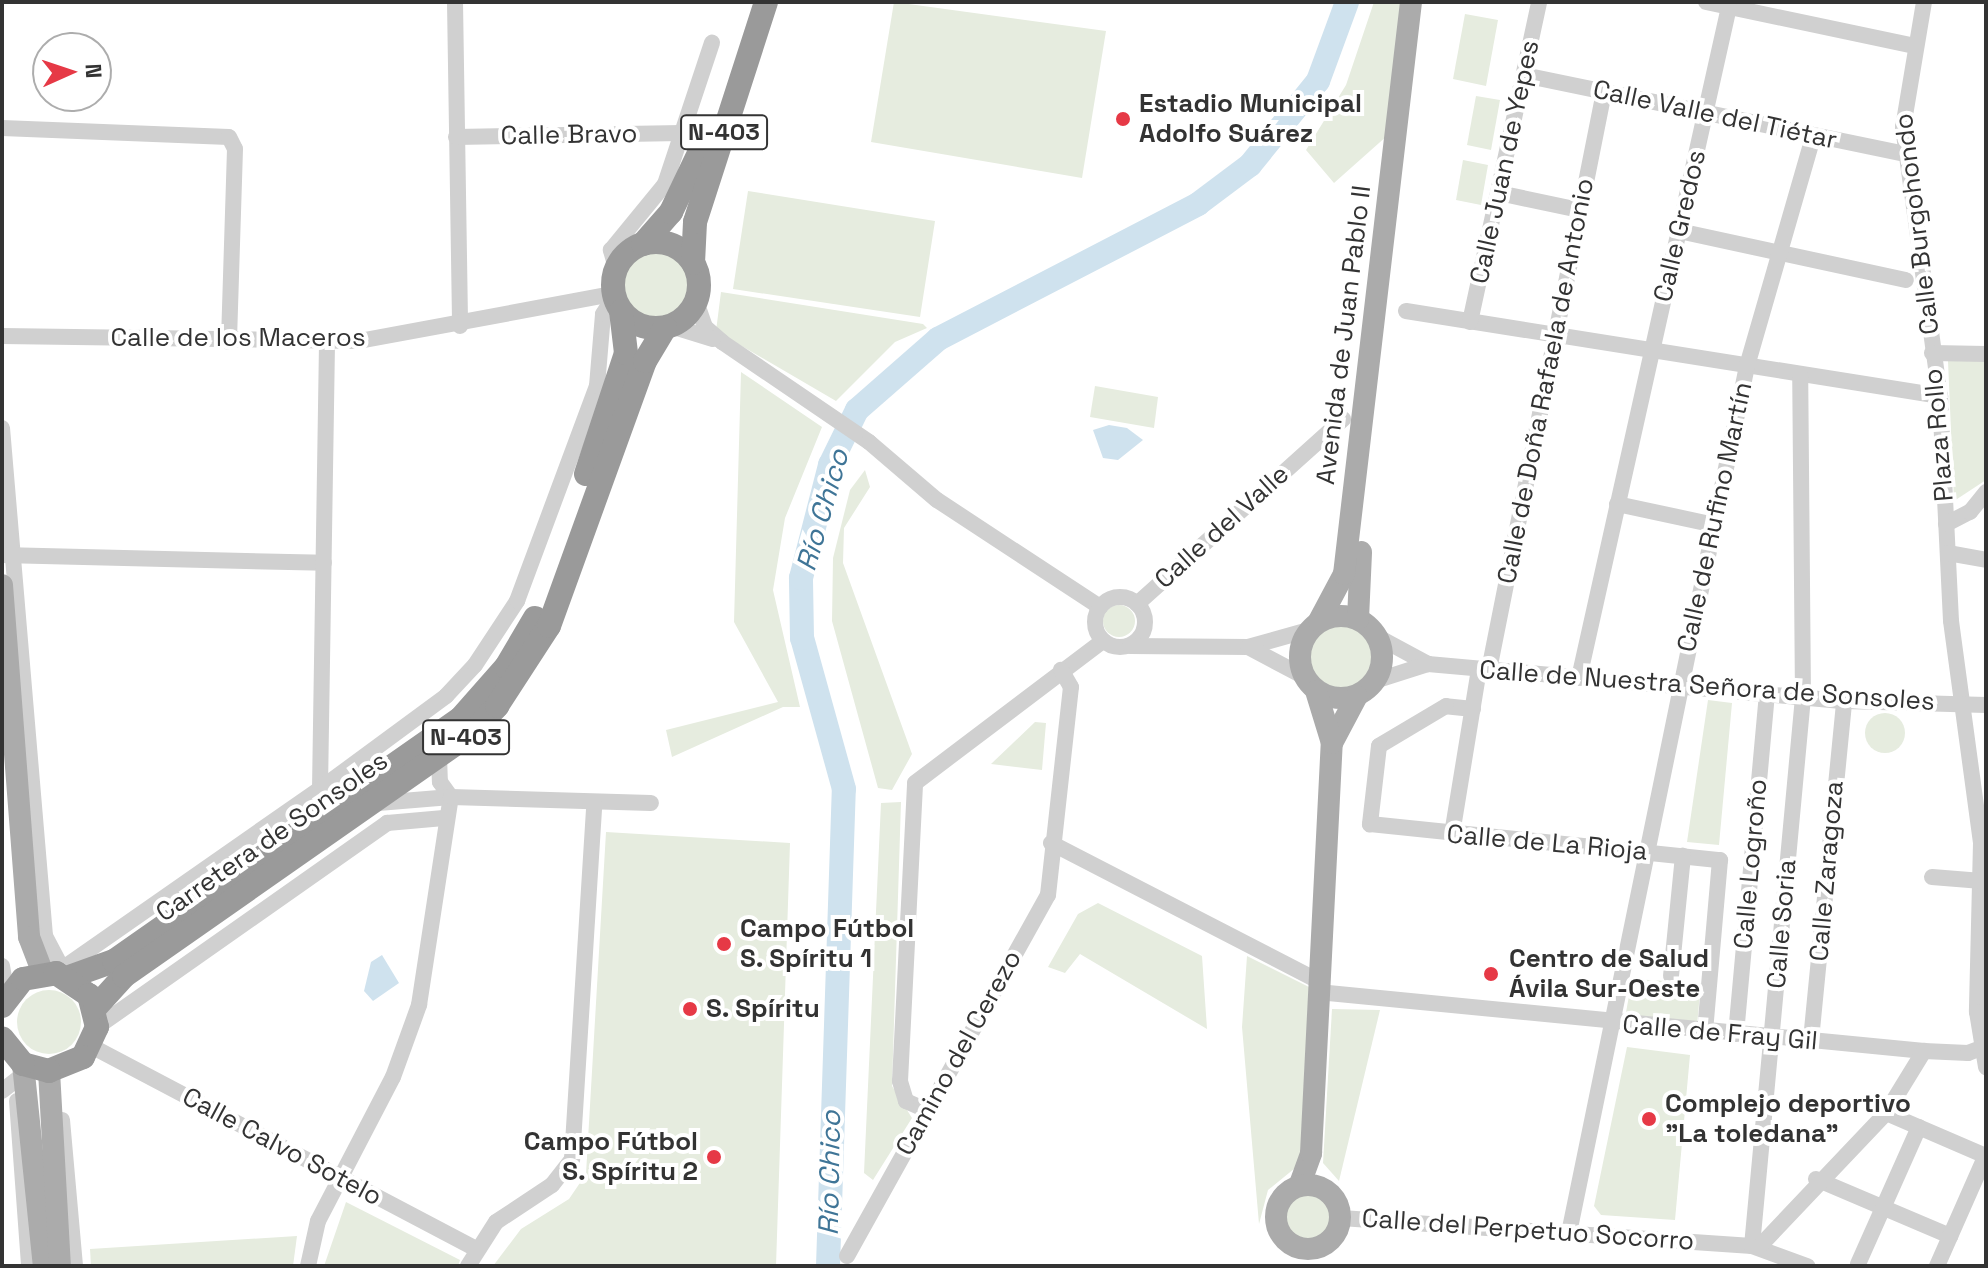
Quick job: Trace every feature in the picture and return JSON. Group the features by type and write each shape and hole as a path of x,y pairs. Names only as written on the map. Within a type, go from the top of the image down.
{"highway":[{"name":"N-403","path":"616,300 616,268 643,244 694,169 749,2"},
{"name":"N-403","path":"668,327 696,301 693,263 695,222 766,2"},
{"path":"643,244 671,245 693,263"},
{"path":"616,300 633,322 668,327"},
{"name":"Carretera de Sonsoles","path":"34,978 114,961 484,695 534,618 608,413 626,353 616,300"},
{"name":"Carretera de Sonsoles","path":"95,1027 124,976 439,756 497,706 549,626 645,361 668,327"},
{"path":"34,978 95,1027"},
{"name":"N-403","path":"23,1078 95,1027"},
{"path":"2,1038 23,1078"}],"main road":[{"name":"Avenida de Juan Pablo II","path":"1314,626 1344,574 1411,2"},
{"name":"Avenida de Juan Pablo II","path":"1358,619 1426,2"},
{"path":"2,585 34,978"},
{"path":"1310,1185 1318,950 1332,743 1357,696 1375,681 1383,652 1378,637 1358,619 1314,626 1300,661 1332,743"},
{"path":"1310,684 1357,696"},
{"path":"2,780 34,978"},
{"path":"23,1078 44,1266"},
{"path":"23,1078 60,1266"},
{"path":"1310,1185 1335,1198 1341,1218 1318,1256 1294,1246 1279,1234 1275,1214 1282,1195 1310,1185"},
{"path":"1294,1246 1306,1266"}],"street":[{"path":"455,2 460,326"},
{"name":"Calle Juan de Yepes","path":"1470,322 1539,2"},
{"path":"1706,2 1915,46"},
{"name":"Calle Burgohondo","path":"1924,2 1902,115 1932,353"},
{"name":"Calle Gredos","path":"1579,678 1729,7"},
{"path":"616,268 611,250 665,184 712,43"},
{"name":"Calle Valle del Tiétar","path":"1524,75 1906,154"},
{"name":"Calle de Doña Rafaela de Antonio","path":"1452,834 1473,709 1484,669 1604,92"},
{"path":"2,128 229,137 235,149 229,342"},
{"name":"Calle Bravo","path":"456,137 682,133"},
{"name":"Calle de Rufino Martín","path":"1569,1233 1747,366 1813,137"},
{"path":"1499,193 1579,210"},
{"path":"1679,231 1906,280"},
{"name":"Calle de los Maceros","path":"2,336 327,343 460,326 616,300"},
{"name":"Carretera de Sonsoles","path":"34,978 320,789 446,696 501,631 597,386 603,314 616,300"},
{"path":"696,301 705,327 722,342 869,442 937,500 1100,607"},
{"path":"1406,311 1940,396"},
{"path":"668,327 722,342"},
{"path":"320,789 327,343"},
{"name":"Plaza Rollo","path":"1983,1048 1982,881 1961,704 1946,524 1940,396 1932,353 1986,354"},
{"name":"Calle Soria","path":"1755,1247 1803,697 1800,375"},
{"name":"Calle del Valle","path":"1137,604 1343,419"},
{"path":"2,428 34,978"},
{"name":"Plaza Rollo","path":"1946,524 1970,512 1986,492"},
{"path":"1617,504 1715,525"},
{"path":"1948,553 1986,560"},
{"path":"8,554 324,563"},
{"path":"1103,641 1095,629 1100,607 1118,597 1137,604 1145,624 1179,642"},
{"path":"1130,646 1145,624"},
{"path":"926,1110 906,1101 900,1081 915,790 1061,670 1103,641 1130,646 1179,642 1248,647 1314,626"},
{"name":"Calle de Nuestra Señora de Sonsoles","path":"1378,637 1428,664"},
{"path":"1248,647 1310,684"},
{"name":"Calle de Nuestra Señora de Sonsoles","path":"1375,681 1428,664 1844,701 1986,705"},
{"path":"1061,670 1071,687 1051,843 1291,965 1318,986"},
{"name":"Calle Logroño","path":"1736,1034 1767,694"},
{"name":"Calle Zaragoza","path":"1811,1040 1844,701"},
{"name":"Calle de La Rioja","path":"1473,709 1446,706 1379,746 1367,819 1374,826 1720,860 1705,1031"},
{"path":"439,756 440,782 451,797"},
{"path":"308,1266 318,1221 393,1077 419,1005 444,818 451,797"},
{"path":"365,806 451,797 594,805 651,803"},
{"path":"468,1266 474,1248 572,1159 594,805"},
{"name":"Carretera de Sonsoles","path":"95,1027 387,823 444,818"},
{"name":"Camino del Cerezo","path":"847,1256 1048,895 1051,843"},
{"path":"1671,976 1683,856"},
{"path":"1932,877 1982,881"},
{"path":"1291,965 1318,950"},
{"name":"Calle de Fray Gil","path":"1318,986 1612,1023 1924,1051 1983,1048"},
{"name":"Calle Calvo Sotelo","path":"95,1027 340,1178 474,1248"},
{"path":"1983,1048 1986,1067"},
{"path":"1755,1247 1816,1179 1886,1113 1924,1051"},
{"path":"23,1078 29,1266"},
{"path":"23,1078 75,1266"},
{"path":"1886,1113 1986,1156 1937,1266"},
{"path":"1858,1264 1919,1127"},
{"path":"1816,1179 1950,1236"},
{"name":"Calle del Perpetuo Socorro","path":"1341,1218 1755,1247 1807,1266"}],"shaded area":[{"path":"894,2 1106,31 1082,178 871,142"},
{"path":"1374,2 1403,2 1388,135 1334,183 1306,150 1346,85"},
{"path":"1465,14 1498,20 1486,86 1453,79"},
{"path":"1476,96 1500,100 1491,150 1467,145"},
{"path":"1463,160 1488,165 1481,205 1456,200"},
{"path":"748,191 935,221 920,317 733,289"},
{"path":"656,253 674,259 682,267 688,285 682,303 674,311 656,317 638,311 630,303 624,285 630,267 638,259"},
{"path":"721,292 923,324 927,328 895,342 836,401 716,331"},
{"path":"1948,361 1986,361 1986,480 1954,501"},
{"path":"741,372 822,427 785,518 773,590 800,707 783,707 672,757 666,730 778,702 734,622"},
{"path":"1095,386 1158,397 1154,428 1090,417"},
{"path":"865,470 870,487 844,528 843,563 912,754 892,790 878,788 832,621 833,558 850,490"},
{"path":"1119,605 1131,609 1135,621 1131,633 1119,637 1107,633 1103,621 1107,609"},
{"path":"1342,622 1366,632 1376,656 1366,680 1342,690 1318,680 1308,656 1318,632"},
{"path":"1708,700 1732,703 1719,845 1687,842"},
{"path":"1885,713 1899,719 1905,733 1899,747 1885,753 1871,747 1865,733 1871,719"},
{"path":"1035,722 1046,723 1042,770 991,764"},
{"path":"901,802 892,1086 912,1118 873,1180 864,1173 881,803"},
{"name":"S. Spíritu","path":"606,832 790,843 776,1266 493,1266 521,1229 569,1199 586,1174"},
{"path":"1098,903 1202,956 1207,1029 1080,954 1065,973 1048,967 1078,914"},
{"path":"1247,956 1309,987 1300,1164 1268,1190 1259,1224 1242,1027"},
{"path":"1632,979 1701,983 1697,1025 1625,1018"},
{"path":"49,990 67,996 75,1004 81,1022 75,1040 67,1048 49,1054 31,1048 23,1040 17,1022 23,1004 31,996"},
{"path":"1332,1009 1380,1010 1339,1181 1323,1163"},
{"name":"Complejo deportivo \"La toledana\"","path":"1627,1047 1690,1055 1675,1220 1601,1215 1594,1206"},
{"path":"1307,1192 1324,1199 1331,1216 1324,1233 1307,1240 1290,1233 1283,1216 1290,1199"},
{"path":"346,1202 460,1260 458,1266 324,1266"},
{"path":"297,1236 293,1266 91,1266 90,1249"}],"water":[{"path":"1109,425 1127,428 1143,440 1118,460 1103,458 1093,430"},
{"path":"382,955 399,983 373,1001 364,991 371,962"}],"waterway":[{"name":"Río Chico","path":"828,1266 844,789 802,638 801,578 830,465 857,410 938,339 1198,204 1250,165 1318,81 1347,2"}],"place":[{"name":"Estadio Municipal Adolfo Suárez","path":"1123,119"},
{"name":"Campo Fútbol S. Spíritu 1","path":"724,944"},
{"name":"Centro de Salud Ávila Sur-Oeste","path":"1491,974"},
{"name":"S. Spíritu","path":"690,1009"},
{"name":"Complejo deportivo \"La toledana\"","path":"1649,1119"},
{"name":"Campo Fútbol S. Spíritu 2","path":"714,1157"}]}
